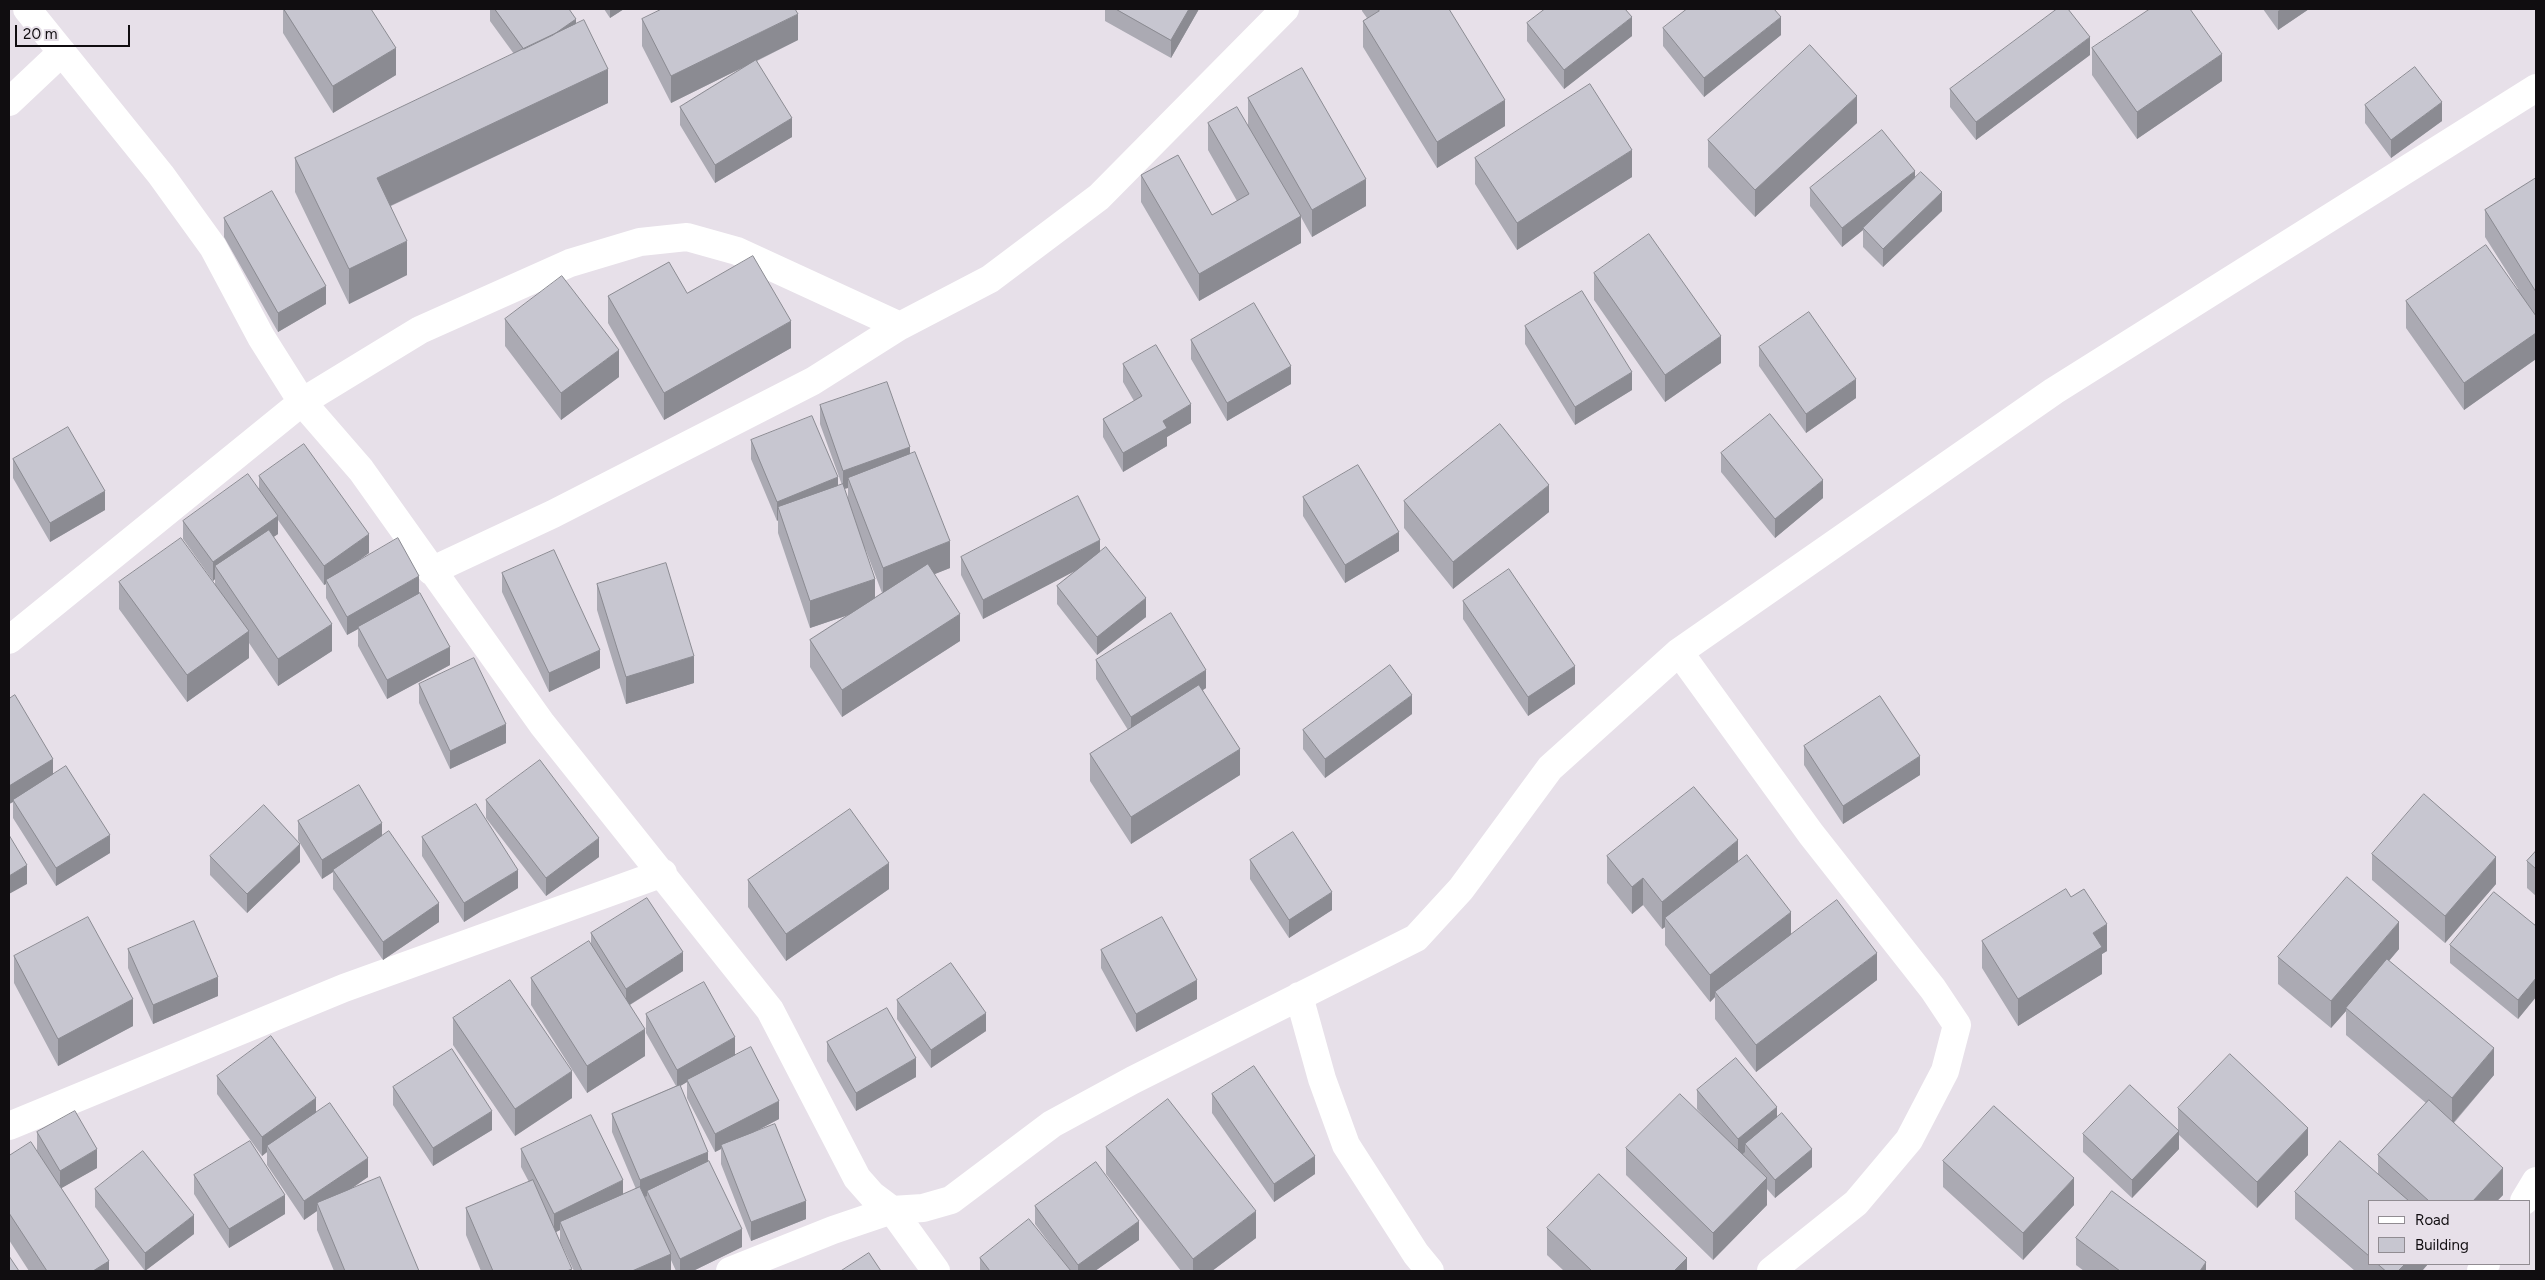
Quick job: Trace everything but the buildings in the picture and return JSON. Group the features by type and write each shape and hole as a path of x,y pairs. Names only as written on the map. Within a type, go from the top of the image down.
{"street":[{"path":"27,9 161,176 213,248 261,337 302,402 361,470 431,571 542,724 770,1010 857,1178 872,1195 892,1210 936,1271"},
{"path":"431,571 552,514 813,381 900,326 990,279 1099,197 1284,9"},
{"path":"9,102 62,52"},
{"path":"730,1271 833,1230 892,1210 923,1208 951,1200 1052,1124 1133,1080 1416,938 1461,889 1550,768 1679,652 2054,391 2536,88"},
{"path":"9,640 302,402 420,330 570,263 640,242 687,237 737,251 900,326"},
{"path":"1679,652 1811,834 1933,989 1958,1025 1945,1071 1908,1140 1856,1203 1771,1271"},
{"path":"9,1126 344,988 663,874"},
{"path":"1299,996 1322,1079 1346,1146 1416,1254 1430,1271"},
{"path":"2525,1200 2536,1181"}]}
